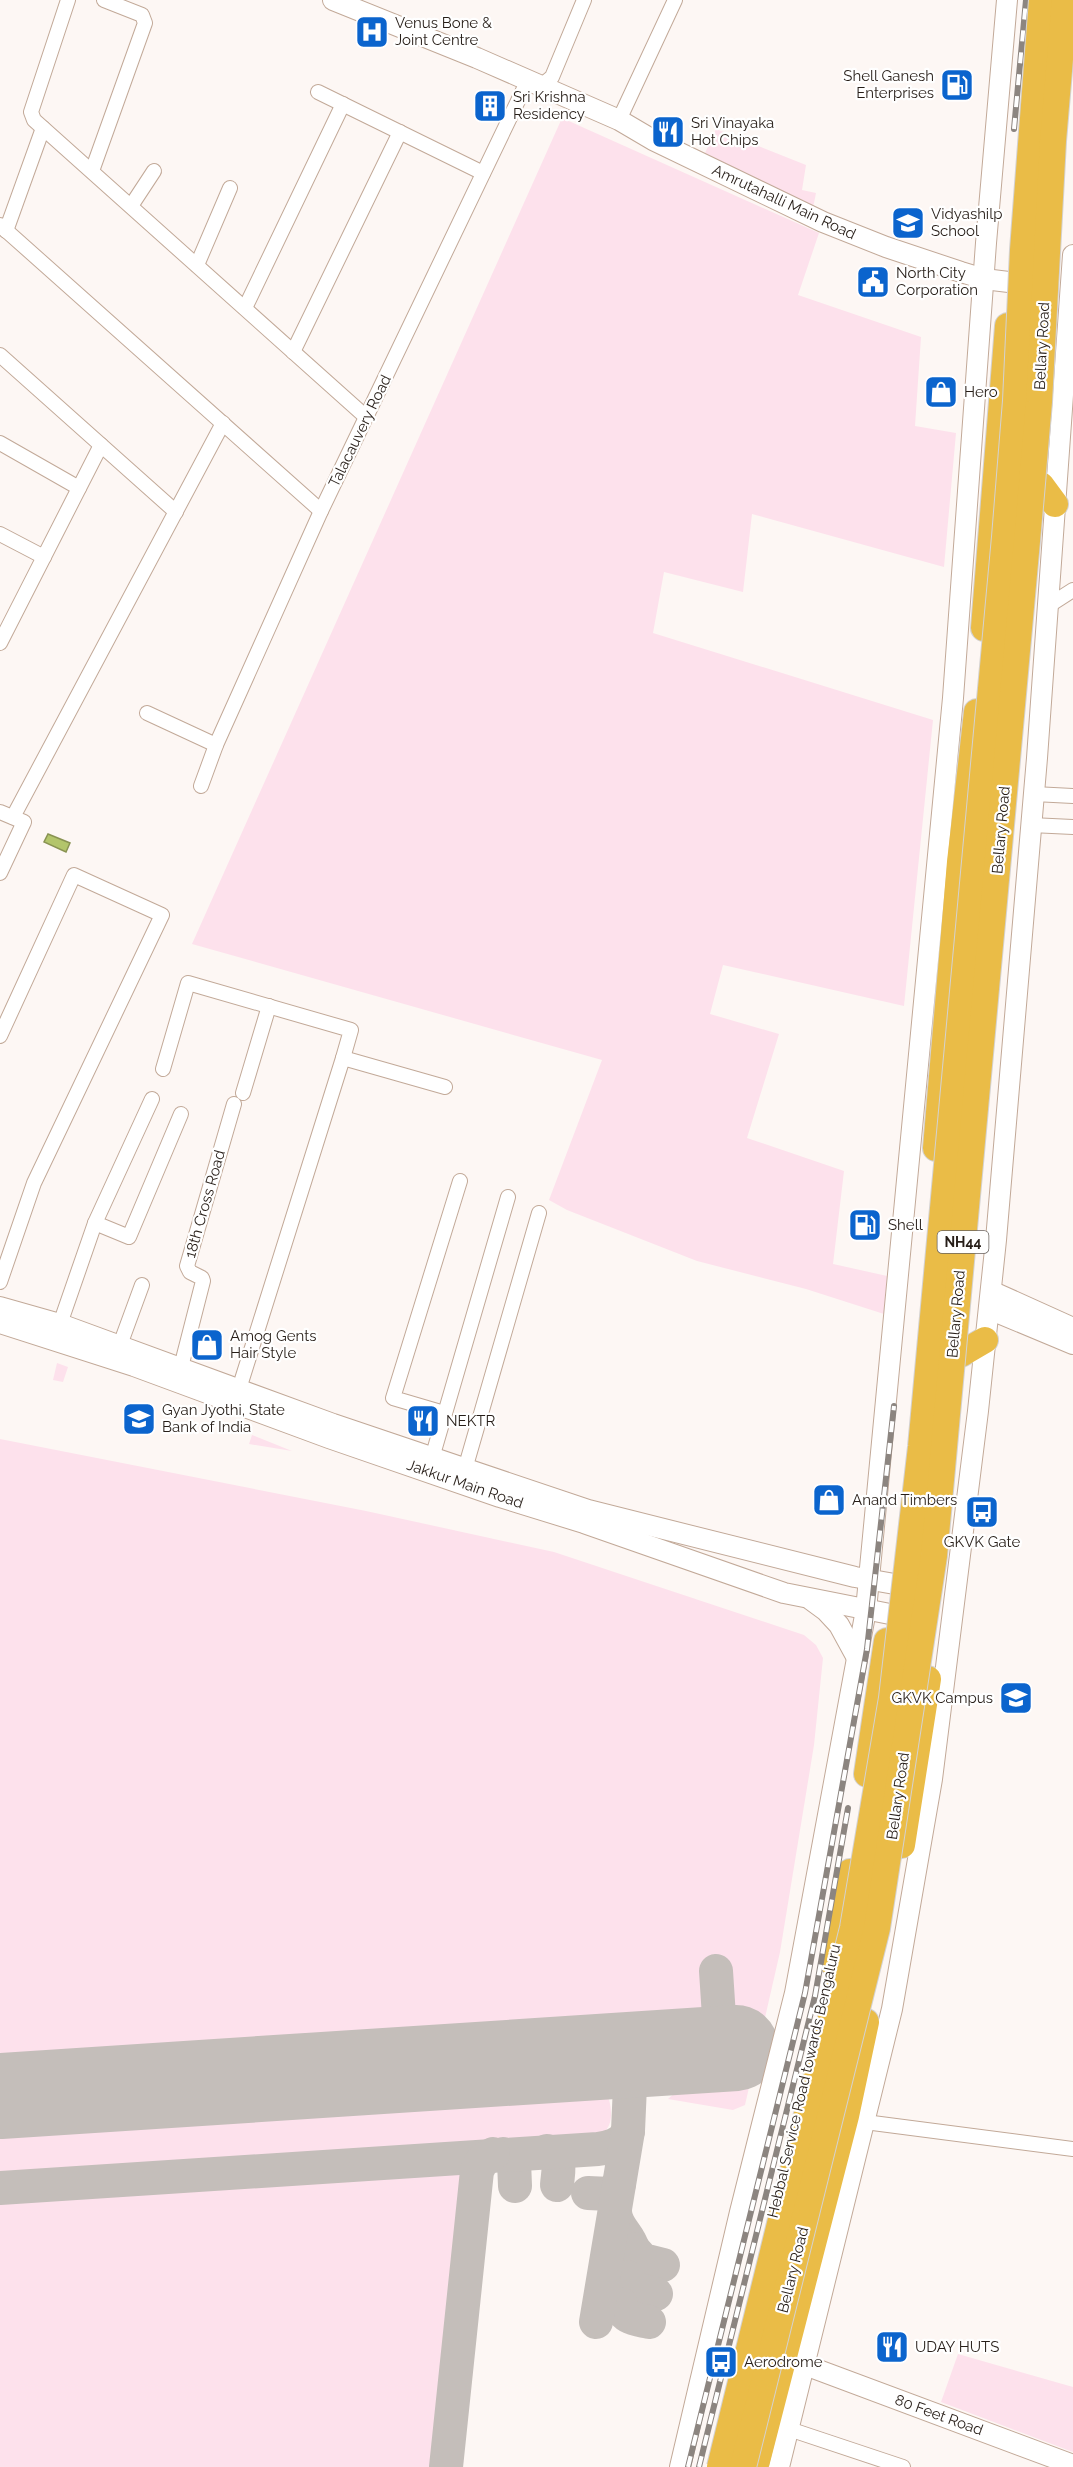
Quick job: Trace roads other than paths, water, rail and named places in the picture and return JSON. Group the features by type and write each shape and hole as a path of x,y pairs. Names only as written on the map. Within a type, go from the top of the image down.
{"highway":[{"path":"895,1583 960,861 979,688 1031,0"},
{"name":"Bellary Road","path":"720,2467 853,1928 893,1687 921,1447 968,914 1005,537 1042,0"},
{"name":"Bellary Road","path":"743,2467 877,1928 934,1556 1029,518 1065,0"},
{"name":"Bellary Road","path":"756,2467 846,2116 885,1938 947,1594 962,1354 1048,495 1063,141 1073,21"},
{"path":"962,1354 986,1340"},
{"name":"Hebbal Service Road towards Bengaluru","path":"708,2467 818,2034 860,1816 895,1583"}],"street":[{"path":"68,0 32,118 366,417"},
{"path":"92,171 145,23 142,15 104,0"},
{"name":"Amrutahalli Main Road","path":"336,0 619,120 653,140 823,222 886,247 984,279 1056,288"},
{"name":"Talacauvery Road","path":"201,786 216,745 321,510 483,172 535,83 552,77 584,0"},
{"path":"619,120 675,0"},
{"path":"680,2467 740,2212 795,1993 866,1611 871,1536 953,698 1007,0"},
{"path":"318,92 483,172"},
{"path":"245,308 343,104"},
{"path":"43,128 3,228 321,510"},
{"path":"293,352 400,132"},
{"path":"132,206 154,171"},
{"path":"197,265 230,188"},
{"path":"947,1594 986,1340 990,1300 1048,606 1048,495 1069,398 1073,255"},
{"path":"0,355 176,512"},
{"path":"0,873 24,822 6,815 176,512 223,423"},
{"path":"0,443 79,488"},
{"path":"0,643 100,445"},
{"path":"0,534 44,557"},
{"path":"1048,606 1073,590"},
{"path":"147,713 216,745"},
{"path":"1034,794 1073,796"},
{"path":"1031,825 1073,827"},
{"path":"0,1036 74,875 162,915 34,1183 0,1282"},
{"path":"163,1069 188,983 351,1030 239,1389"},
{"name":"18th Cross Road","path":"181,1367 203,1281 202,1278 190,1272 187,1266 269,1006"},
{"path":"343,1058 445,1087"},
{"path":"60,1324 95,1223 152,1099"},
{"path":"95,1223 129,1237 182,1114"},
{"path":"444,1413 393,1398 460,1181"},
{"path":"432,1458 508,1197"},
{"path":"465,1469 538,1212"},
{"path":"120,1345 142,1285"},
{"path":"990,1300 1073,1328"},
{"path":"990,1300 1073,1344"},
{"name":"Jakkur Main Road","path":"0,1307 60,1324 120,1345 136,1359 329,1438 784,1593 866,1611 943,1623"},
{"name":"Jakkur Main Road","path":"0,1323 136,1359 181,1367 432,1458 588,1510 869,1579 947,1594"},
{"path":"808,1598 826,1611 839,1625 856,1658"},
{"path":"779,2467 892,2009 932,1779 943,1623"},
{"path":"856,1658 884,1663"},
{"path":"865,2122 1073,2149"},
{"name":"80 Feet Road","path":"805,2366 1073,2465"},
{"path":"789,2429 876,2463 903,2467"}],"railway":[{"path":"1014,129 1026,0"},
{"path":"688,2467 805,1993 867,1649 894,1406"},
{"path":"699,2467 815,1996 848,1808"}],"place":[{"name":"Venus Bone & Joint Centre","path":"372,32"},
{"name":"Shell Ganesh Enterprises","path":"957,85"},
{"name":"Sri Krishna Residency","path":"490,106"},
{"name":"Sri Vinayaka Hot Chips","path":"668,132"},
{"name":"Vidyashilp School","path":"908,223"},
{"name":"North City Corporation","path":"873,282"},
{"name":"Hero","path":"941,392"},
{"name":"Shell","path":"865,1225"},
{"name":"Amog Gents Hair Style","path":"207,1345"},
{"name":"Gyan Jyothi, State Bank of India","path":"139,1419"},
{"name":"NEKTR","path":"423,1421"},
{"name":"Anand Timbers","path":"829,1500"},
{"name":"GKVK Gate","path":"982,1512"},
{"name":"GKVK Campus","path":"1016,1698"},
{"name":"UDAY HUTS","path":"892,2347"},
{"name":"Aerodrome","path":"721,2362"}]}
